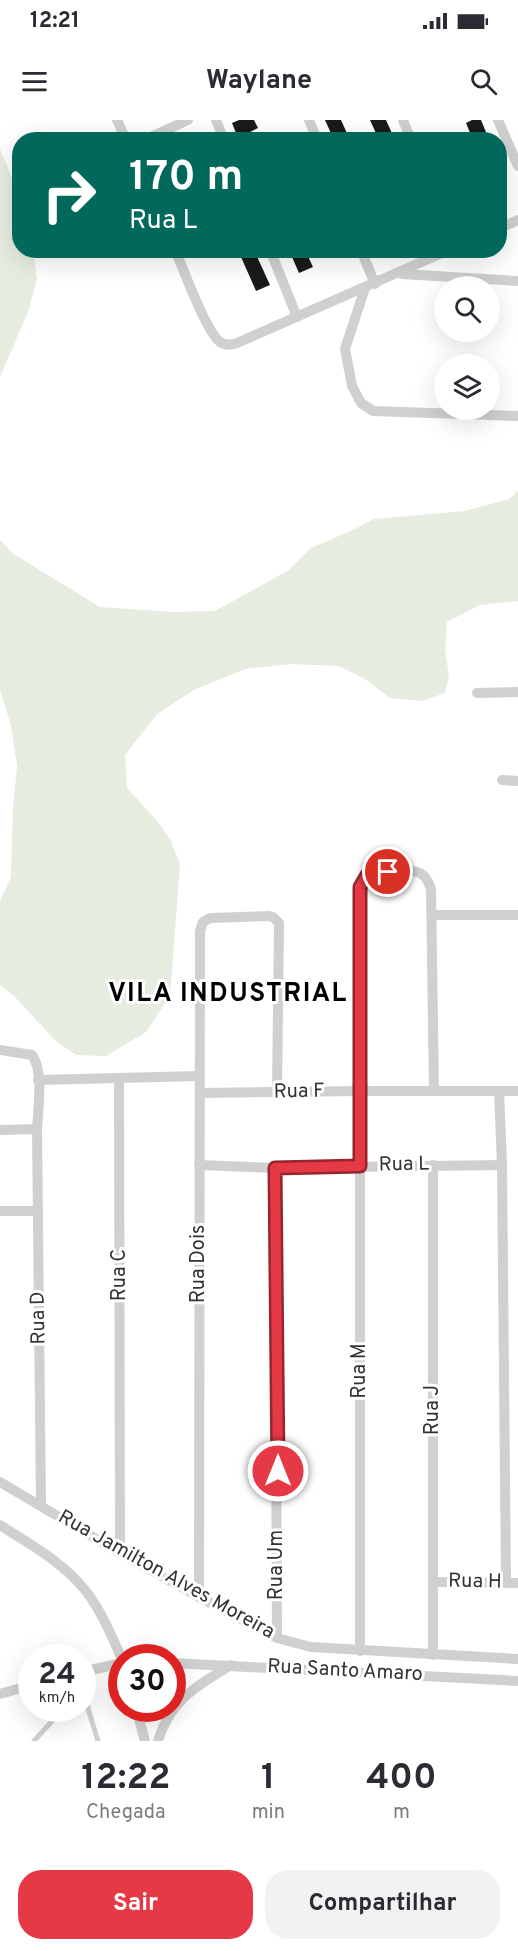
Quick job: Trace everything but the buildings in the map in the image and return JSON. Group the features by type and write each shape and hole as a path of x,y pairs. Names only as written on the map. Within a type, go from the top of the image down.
{"street":[{"path":"162,132 188,120"},
{"path":"507,141 518,166"},
{"path":"179,258 209,327 223,343 237,343 432,258"},
{"path":"273,258 297,317"},
{"path":"363,258 370,286 345,349 352,386 361,403 373,411 518,416"},
{"path":"399,274 518,281"},
{"path":"477,693 518,692"},
{"path":"502,780 518,780"},
{"name":"Rua M","path":"360,1651 360,898 362,881 367,875 376,873 401,871 419,873 429,882 432,915"},
{"path":"434,1090 432,915 518,915"},
{"name":"Rua Dois","path":"199,1597 200,931 203,922 210,918 269,916 279,923 277,1092"},
{"path":"0,1050 32,1055 36,1061 38,1080 199,1076"},
{"name":"Rua C","path":"119,1078 120,1553"},
{"name":"Rua D","path":"38,1080 41,1506"},
{"name":"Rua F","path":"200,1094 360,1090 518,1091"},
{"path":"499,1091 502,1165 506,1583"},
{"path":"0,1130 37,1129"},
{"name":"Rua L","path":"199,1165 275,1168 502,1165"},
{"name":"Rua J","path":"433,1165 433,1655"},
{"name":"Rua Um","path":"275,1168 277,1638"},
{"path":"0,1211 38,1211"},
{"name":"Rua Jamilton Alves Moreira","path":"0,1482 120,1553 277,1638 311,1647 518,1659"},
{"path":"0,1525 67,1571 98,1608 114,1644"},
{"name":"Rua H","path":"433,1582 518,1583"},
{"path":"308,1669 311,1647"},
{"name":"Rua Santo Amaro","path":"186,1663 518,1681"},
{"path":"158,1741 169,1714 180,1700 196,1686 231,1665"},
{"path":"0,1694 18,1689"},
{"path":"140,1722 145,1741"}],"lane":[{"path":"34,1741 51,1722"},
{"path":"92,1722 98,1741"}],"shaded area":[{"path":"0,148 12,178 12,258 34,258 37,279 28,312 0,377"},
{"path":"518,491 518,601 480,605 447,622 445,649 449,676 445,693 422,701 390,698 365,679 339,666 292,664 245,669 194,690 157,714 125,755 127,788 170,839 180,864 170,996 146,1032 106,1056 76,1055 57,1042 14,996 0,985 0,901 11,877 17,766 11,725 0,690 0,540 12,553 100,607 173,612 215,611 289,570 311,548 374,519 465,511 509,499"}],"district":[{"name":"VILA INDUSTRIAL","path":"228,994"}],"route":[{"path":"278,1471 275,1168 360,1166 360,887 367,875 388,872"}]}
